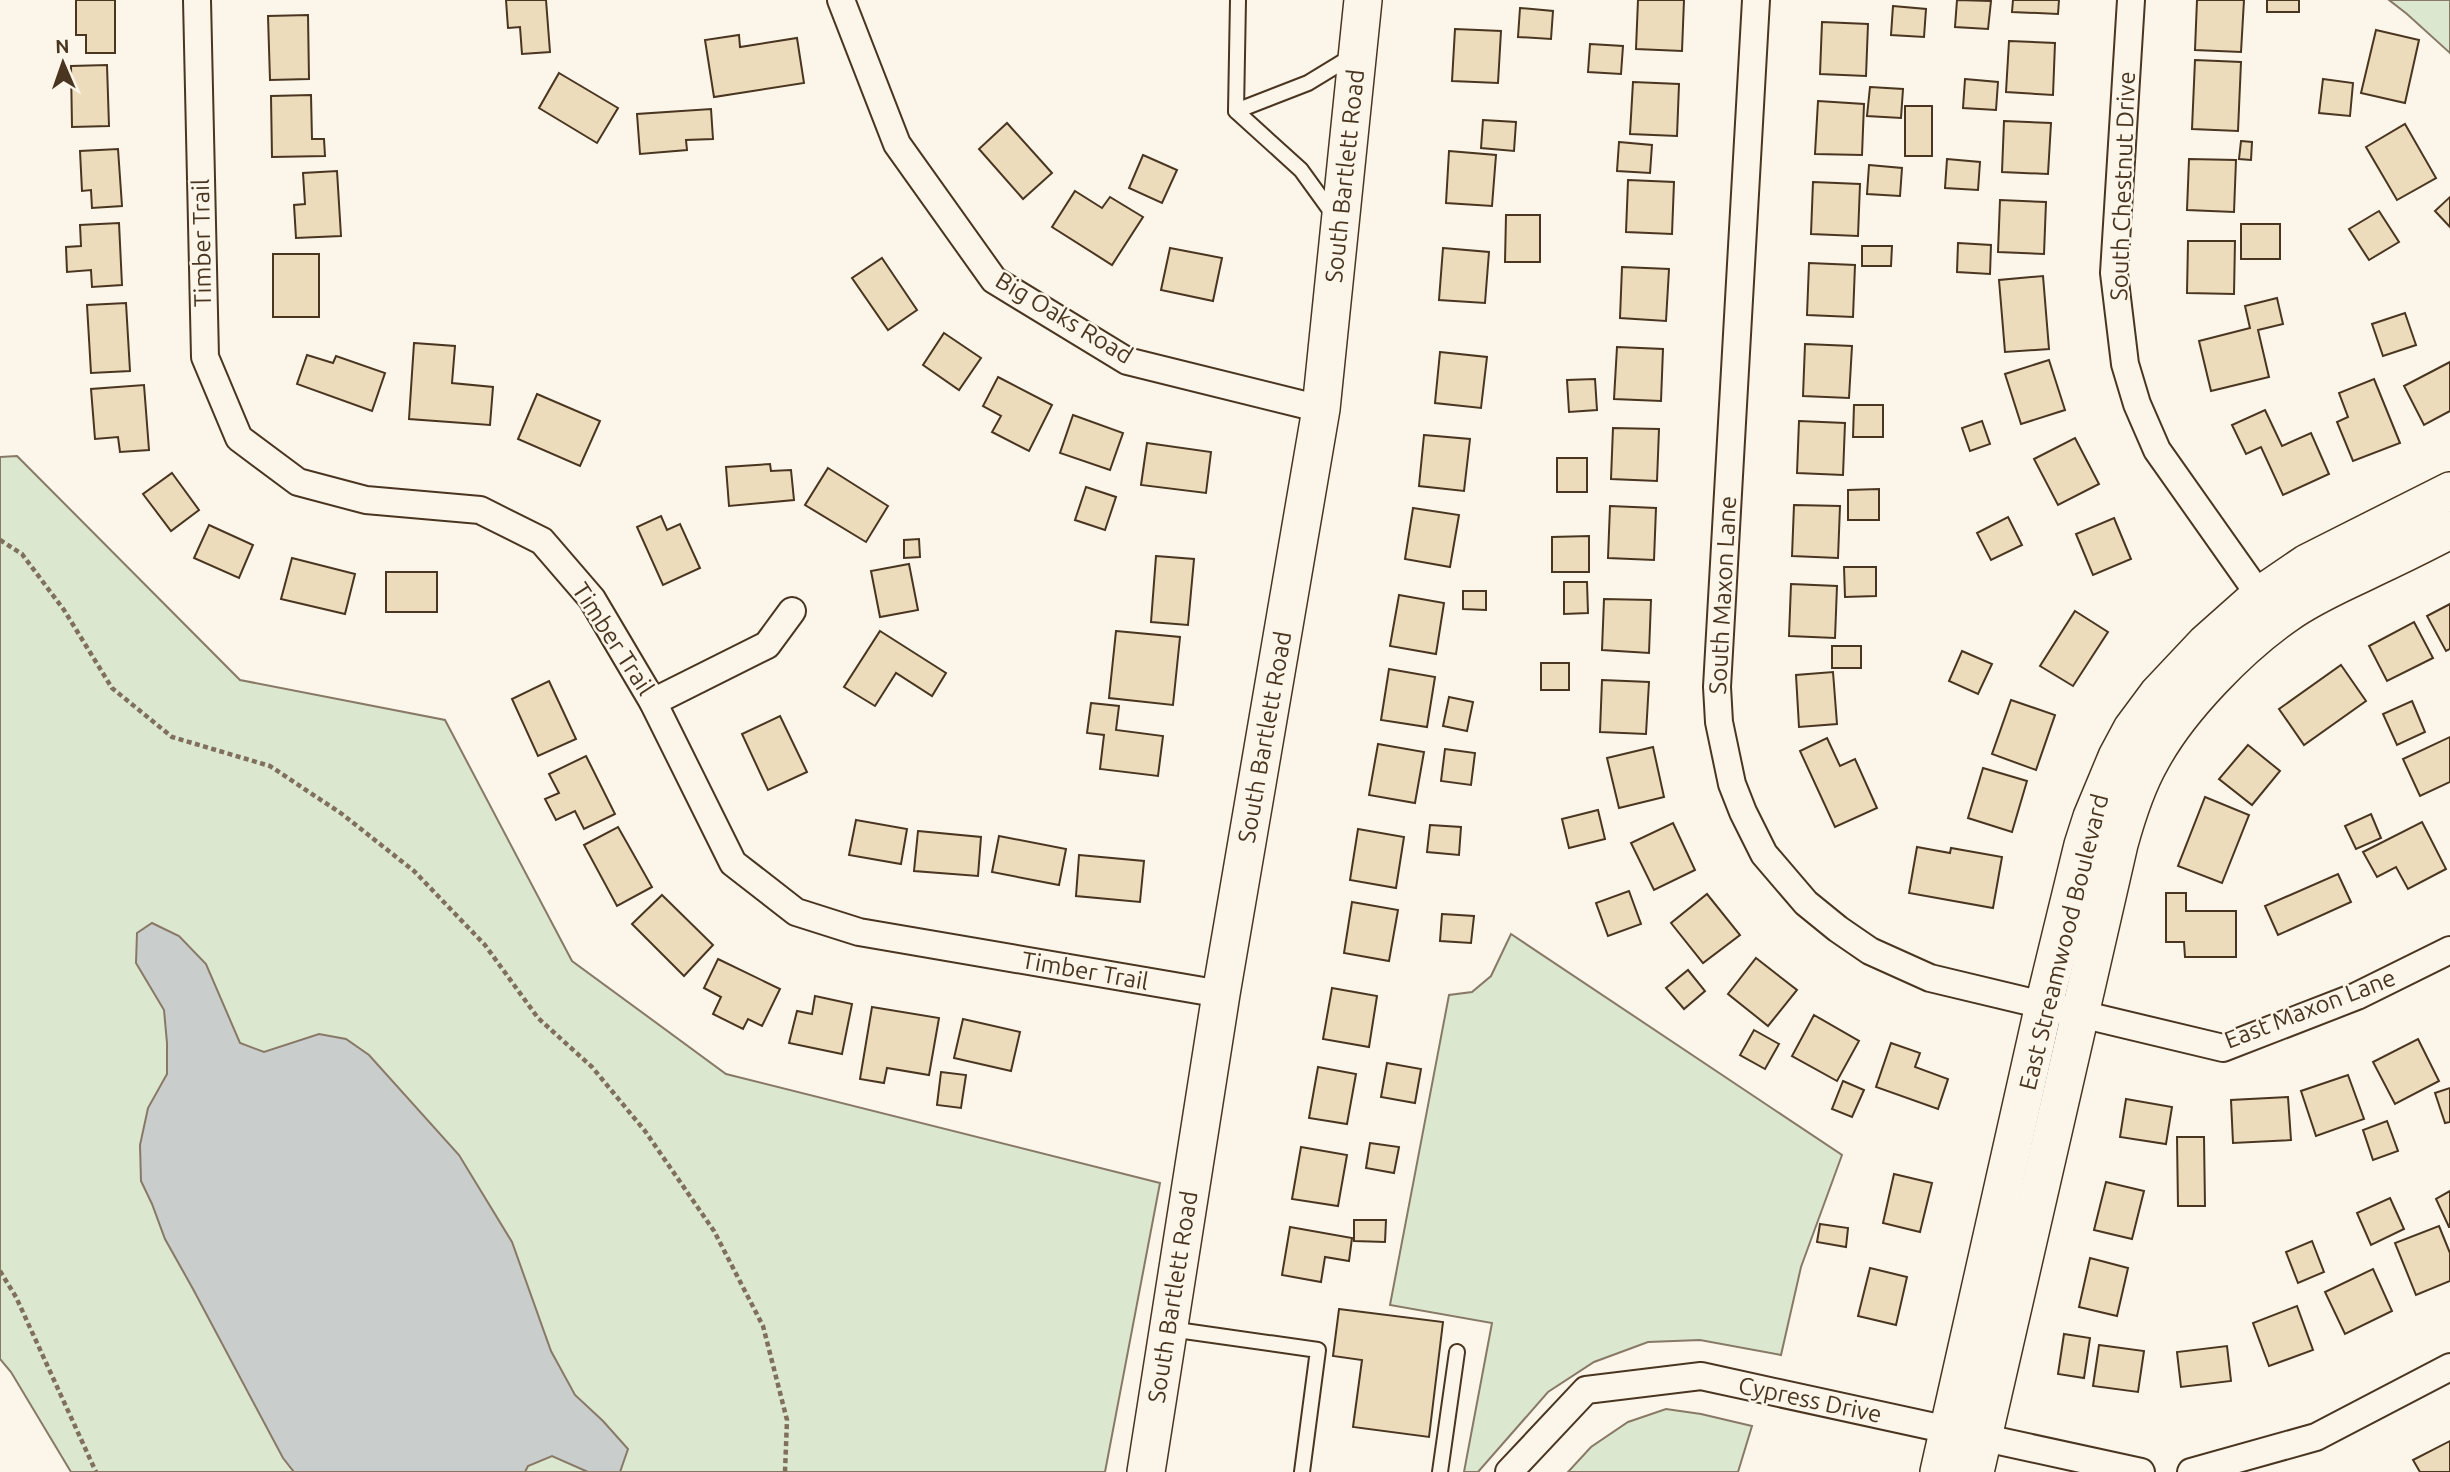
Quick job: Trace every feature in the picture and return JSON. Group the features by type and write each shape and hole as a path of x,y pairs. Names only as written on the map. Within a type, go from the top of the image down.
{"main road":[{"name":"South Bartlett Road","path":"1146,1472 1221,994 1321,409 1363,0"},
{"name":"East Streamwood Boulevard","path":"2269,608 2307,564 2450,491"},
{"name":"East Streamwood Boulevard","path":"1939,1472 1966,1433 2062,1009 2092,817 2132,729 2158,694 2206,643 2269,608 2334,587 2450,530"},
{"name":"East Streamwood Boulevard","path":"1966,1433 1975,1472"}],"street":[{"name":"Timber Trail","path":"197,0 205,357 239,438 298,482 366,500 480,510 542,541 592,598 653,702 733,863 796,912 859,932 1221,994"},
{"name":"Big Oaks Road","path":"841,0 897,144 994,280 1127,361 1321,409"},
{"name":"South Maxon Lane","path":"1755,0 1717,687 1719,722 1732,784 1764,854 1806,903 1838,929 1882,957 1930,978 2062,1009"},
{"name":"South Chestnut Drive","path":"2131,0 2114,273 2125,364 2137,404 2157,450 2269,608"},
{"path":"653,702 767,645 792,611"},
{"name":"East Maxon Lane","path":"2062,1009 2223,1048 2357,996 2450,950"},
{"path":"2191,1472 2316,1437 2450,1367"},
{"name":"Cypress Drive","path":"1509,1472 1586,1390 1701,1376 2141,1472"}],"lane":[{"path":"1238,0 1236,111 1301,170 1340,224"},
{"path":"1236,111 1308,83 1357,53"},
{"path":"1168,1328 1318,1350 1302,1472"},
{"path":"1440,1472 1457,1352"}],"path":[{"path":"0,540 22,554 50,591 112,688 172,737 270,766 342,814 414,871 485,945 538,1018 592,1067 645,1131 714,1231 763,1326 787,1420 785,1472"},
{"path":"0,1271 16,1297 96,1472"}],"green space":[{"path":"2389,0 2450,0 2450,53 2407,14"},
{"path":"17,456 240,680 445,720 572,961 726,1074 1160,1183 1105,1472 71,1472 11,1372 0,1359 0,457"},
{"path":"1511,934 1842,1155 1801,1267 1781,1355 1700,1340 1648,1342 1594,1362 1548,1392 1478,1472 1464,1472 1492,1323 1390,1305 1449,995 1472,992 1491,976"},
{"path":"1666,1409 1752,1426 1738,1472 1568,1472 1591,1447 1628,1422"}],"shaded area":[{"path":"152,923 179,936 206,964 240,1043 264,1052 319,1034 346,1039 369,1055 459,1155 512,1242 551,1351 575,1395 628,1449 620,1472 588,1472 552,1456 528,1466 525,1472 294,1472 283,1458 165,1239 141,1181 140,1145 148,1108 167,1074 164,1010 136,963 137,933"}],"building":[{"path":"76,0 115,0 115,53 86,53 86,35 76,35"},
{"path":"506,0 546,0 550,52 522,54 520,27 508,28"},
{"path":"1638,0 1684,0 1682,51 1636,49"},
{"path":"1957,0 1991,1 1988,29 1955,27"},
{"path":"2013,0 2059,0 2058,14 2012,12"},
{"path":"2197,0 2244,0 2241,52 2195,50"},
{"path":"2267,0 2299,0 2299,12 2267,12"},
{"path":"1893,6 1926,9 1924,37 1891,35"},
{"path":"1520,8 1553,11 1551,39 1518,37"},
{"path":"308,15 309,79 270,80 268,16"},
{"path":"1822,22 1868,24 1866,76 1820,74"},
{"path":"1455,29 1501,31 1498,83 1452,81"},
{"path":"2376,30 2419,40 2405,103 2361,93"},
{"path":"739,35 740,47 797,38 804,83 714,97 705,40"},
{"path":"2009,41 2055,43 2053,95 2006,92"},
{"path":"1590,44 1623,46 1621,74 1588,72"},
{"path":"2195,60 2241,62 2238,131 2192,129"},
{"path":"107,65 109,126 72,127 71,66"},
{"path":"559,73 618,108 597,143 539,108"},
{"path":"1965,79 1998,82 1996,110 1963,108"},
{"path":"2323,79 2353,83 2350,116 2319,113"},
{"path":"1633,82 1679,84 1677,136 1630,134"},
{"path":"1870,87 1903,89 1901,118 1867,116"},
{"path":"311,95 312,139 324,139 325,156 272,157 271,96"},
{"path":"1818,101 1864,104 1862,155 1815,154"},
{"path":"1905,106 1932,106 1932,156 1905,156"},
{"path":"711,109 713,139 686,140 687,150 640,154 637,114"},
{"path":"1483,120 1516,122 1514,151 1481,148"},
{"path":"2004,121 2051,123 2048,174 2002,172"},
{"path":"1007,123 1052,173 1023,199 979,149"},
{"path":"2405,124 2436,178 2397,200 2366,147"},
{"path":"2241,141 2252,142 2251,160 2239,159"},
{"path":"1619,142 1652,145 1650,173 1617,171"},
{"path":"118,149 122,206 92,208 91,190 82,191 80,151"},
{"path":"1449,151 1496,155 1492,206 1446,203"},
{"path":"1143,155 1177,170 1162,203 1129,188"},
{"path":"1947,159 1980,162 1978,190 1945,188"},
{"path":"2189,159 2236,160 2234,212 2187,210"},
{"path":"1869,165 1902,168 1900,196 1867,194"},
{"path":"337,171 341,236 296,238 294,205 305,204 303,173"},
{"path":"1628,180 1674,182 1672,234 1626,232"},
{"path":"1813,182 1860,184 1858,236 1811,234"},
{"path":"1075,191 1102,208 1110,197 1143,217 1112,265 1052,227"},
{"path":"2450,197 2450,227 2435,211"},
{"path":"2000,200 2046,202 2044,254 1998,252"},
{"path":"2379,211 2399,242 2369,260 2349,229"},
{"path":"1506,215 1540,215 1540,262 1505,262"},
{"path":"119,223 122,285 92,287 91,270 67,272 66,247 81,246 80,225"},
{"path":"2241,224 2280,224 2280,259 2241,259"},
{"path":"2188,241 2235,241 2234,294 2187,293"},
{"path":"1958,243 1991,245 1990,274 1957,272"},
{"path":"1862,246 1892,246 1891,266 1862,266"},
{"path":"1170,248 1222,258 1213,301 1161,290"},
{"path":"1443,248 1489,252 1485,303 1439,300"},
{"path":"273,254 319,254 319,317 273,317"},
{"path":"882,258 917,310 888,330 852,278"},
{"path":"1809,263 1855,265 1853,317 1807,315"},
{"path":"1622,267 1669,269 1666,321 1620,318"},
{"path":"2043,276 2049,349 2005,352 1999,280"},
{"path":"2277,298 2283,324 2258,330 2269,377 2211,391 2199,341 2250,328 2245,306"},
{"path":"126,303 130,371 91,373 87,305"},
{"path":"2405,313 2416,345 2383,356 2372,324"},
{"path":"944,333 981,358 959,390 923,365"},
{"path":"414,343 455,346 452,383 493,387 490,425 409,419"},
{"path":"1805,344 1852,346 1849,398 1803,396"},
{"path":"1617,347 1663,349 1661,401 1614,399"},
{"path":"1440,352 1487,357 1481,408 1435,403"},
{"path":"307,355 333,363 336,356 385,373 372,411 297,384"},
{"path":"2049,360 2065,410 2021,424 2005,374"},
{"path":"2450,362 2450,411 2424,425 2404,386"},
{"path":"998,377 1052,405 1029,451 992,432 1001,416 983,406"},
{"path":"1595,379 1597,410 1569,412 1567,380"},
{"path":"2374,379 2400,443 2353,461 2337,422 2348,417 2339,393"},
{"path":"144,385 149,450 120,452 118,437 95,439 91,389"},
{"path":"537,394 600,421 580,466 518,439"},
{"path":"1854,405 1883,405 1883,437 1853,437"},
{"path":"2265,410 2282,446 2311,433 2329,474 2283,495 2261,447 2246,454 2232,425"},
{"path":"1073,415 1123,433 1110,470 1060,453"},
{"path":"1799,421 1845,423 1843,475 1797,473"},
{"path":"1982,421 1990,444 1970,451 1962,428"},
{"path":"1613,428 1659,429 1657,481 1611,479"},
{"path":"1424,435 1470,439 1464,491 1419,486"},
{"path":"2075,438 2099,484 2058,505 2034,459"},
{"path":"1147,443 1211,452 1206,493 1141,485"},
{"path":"1557,458 1587,458 1587,492 1557,492"},
{"path":"770,464 771,471 791,470 794,500 729,506 726,467"},
{"path":"828,468 888,506 866,542 805,505"},
{"path":"172,473 199,510 171,531 143,494"},
{"path":"1086,487 1116,497 1105,530 1075,520"},
{"path":"1879,489 1879,520 1848,520 1848,490"},
{"path":"1794,505 1840,506 1838,558 1792,556"},
{"path":"1610,506 1656,508 1654,560 1608,558"},
{"path":"1413,508 1459,515 1450,567 1405,559"},
{"path":"661,516 667,530 680,524 700,568 663,585 637,527"},
{"path":"2008,517 2022,545 1991,560 1977,533"},
{"path":"2114,518 2131,559 2093,575 2076,534"},
{"path":"209,525 253,545 239,578 194,558"},
{"path":"1589,536 1589,572 1552,572 1552,537"},
{"path":"919,539 920,557 904,558 904,540"},
{"path":"1156,556 1194,559 1188,625 1151,622"},
{"path":"292,558 355,574 345,614 281,599"},
{"path":"909,564 918,610 880,617 871,571"},
{"path":"1844,567 1876,567 1876,596 1845,597"},
{"path":"386,572 437,572 437,612 386,612"},
{"path":"1564,582 1587,582 1588,613 1564,614"},
{"path":"1791,584 1837,586 1835,638 1789,636"},
{"path":"1463,591 1486,591 1486,610 1463,609"},
{"path":"1399,595 1444,603 1436,654 1390,646"},
{"path":"1604,599 1651,600 1649,653 1602,650"},
{"path":"2450,604 2450,649 2446,651 2427,616"},
{"path":"2075,611 2108,632 2073,686 2040,666"},
{"path":"2414,622 2433,658 2387,681 2369,646"},
{"path":"880,631 946,673 932,696 896,673 875,706 844,687"},
{"path":"1116,631 1180,637 1173,705 1109,698"},
{"path":"1832,646 1861,646 1861,668 1832,668"},
{"path":"1962,651 1992,664 1978,694 1949,681"},
{"path":"1541,663 1569,663 1569,690 1541,690"},
{"path":"2341,665 2366,701 2304,745 2279,709"},
{"path":"1389,669 1435,677 1427,727 1381,720"},
{"path":"1833,672 1837,724 1799,727 1796,675"},
{"path":"1602,680 1649,682 1646,734 1600,732"},
{"path":"549,681 576,739 538,756 512,699"},
{"path":"1449,697 1473,702 1467,731 1443,726"},
{"path":"2011,700 2055,715 2036,770 1992,754"},
{"path":"2412,701 2425,732 2397,745 2383,714"},
{"path":"1091,703 1119,706 1116,730 1163,736 1158,776 1100,769 1104,735 1087,733"},
{"path":"780,716 807,772 768,790 742,734"},
{"path":"2450,737 2450,782 2420,796 2403,759"},
{"path":"1827,738 1840,766 1855,759 1877,808 1835,827 1800,751"},
{"path":"1378,744 1424,752 1415,803 1369,795"},
{"path":"2248,745 2280,771 2252,805 2219,779"},
{"path":"1653,747 1664,797 1619,808 1607,758"},
{"path":"1445,749 1475,753 1471,785 1441,781"},
{"path":"586,756 615,814 584,829 575,811 556,820 545,799 559,793 549,774"},
{"path":"1983,768 2027,781 2012,832 1968,818"},
{"path":"2205,797 2249,815 2222,883 2178,866"},
{"path":"1598,810 1605,839 1569,848 1562,819"},
{"path":"2371,814 2381,838 2356,849 2345,826"},
{"path":"856,820 907,829 901,864 849,855"},
{"path":"2422,822 2446,869 2408,889 2396,867 2377,877 2363,852"},
{"path":"1673,823 1695,870 1654,890 1631,843"},
{"path":"1430,825 1461,827 1459,855 1427,852"},
{"path":"618,827 652,887 617,906 584,845"},
{"path":"1358,829 1404,837 1396,888 1350,880"},
{"path":"918,831 981,837 978,876 914,871"},
{"path":"999,836 1066,849 1059,885 992,872"},
{"path":"1917,847 1950,853 1951,848 2002,857 1993,908 1909,893"},
{"path":"1079,855 1144,861 1140,902 1076,896"},
{"path":"2338,874 2351,902 2278,935 2265,906"},
{"path":"1629,891 1641,924 1608,936 1596,903"},
{"path":"2166,893 2186,893 2186,911 2236,911 2236,957 2185,957 2184,942 2166,942"},
{"path":"1707,894 1740,935 1703,963 1671,923"},
{"path":"662,895 713,945 684,976 632,924"},
{"path":"1352,902 1398,910 1389,961 1344,953"},
{"path":"1442,914 1474,916 1471,943 1440,941"},
{"path":"1756,958 1797,990 1768,1026 1728,994"},
{"path":"718,959 780,989 762,1026 748,1019 743,1029 713,1014 721,997 704,988"},
{"path":"1688,970 1705,991 1684,1009 1666,988"},
{"path":"1332,988 1377,996 1369,1047 1323,1039"},
{"path":"815,996 852,1004 842,1054 789,1043 797,1011 812,1014"},
{"path":"872,1007 939,1018 929,1075 887,1068 884,1083 860,1079"},
{"path":"1814,1015 1859,1041 1837,1081 1792,1056"},
{"path":"963,1019 1020,1032 1011,1071 954,1058"},
{"path":"1754,1030 1779,1044 1765,1069 1740,1055"},
{"path":"2418,1039 2439,1081 2395,1104 2373,1062"},
{"path":"1891,1043 1920,1053 1915,1067 1948,1079 1938,1109 1876,1087"},
{"path":"1387,1063 1421,1069 1415,1103 1381,1097"},
{"path":"1318,1067 1356,1074 1347,1124 1309,1118"},
{"path":"941,1072 966,1075 961,1108 937,1105"},
{"path":"2348,1075 2364,1119 2316,1136 2301,1091"},
{"path":"1843,1081 1864,1090 1852,1117 1832,1109"},
{"path":"2450,1088 2450,1122 2445,1123 2435,1093"},
{"path":"2288,1097 2291,1140 2233,1143 2231,1100"},
{"path":"2126,1099 2172,1107 2166,1144 2120,1137"},
{"path":"2387,1121 2398,1151 2373,1160 2363,1130"},
{"path":"2177,1137 2204,1137 2205,1206 2178,1206"},
{"path":"1370,1143 1399,1147 1394,1173 1366,1168"},
{"path":"1301,1147 1347,1155 1338,1206 1292,1199"},
{"path":"1894,1174 1932,1183 1920,1232 1883,1223"},
{"path":"2106,1182 2144,1191 2132,1239 2094,1230"},
{"path":"2450,1191 2450,1227 2449,1227 2436,1199"},
{"path":"2390,1198 2404,1229 2371,1245 2357,1213"},
{"path":"1354,1220 1386,1220 1385,1242 1354,1241"},
{"path":"1820,1224 1848,1228 1846,1247 1817,1242"},
{"path":"2439,1226 2450,1253 2450,1281 2416,1295 2395,1243"},
{"path":"1290,1227 1352,1238 1349,1261 1325,1257 1321,1282 1282,1275"},
{"path":"2312,1241 2324,1272 2298,1283 2286,1252"},
{"path":"2090,1258 2128,1268 2117,1316 2079,1307"},
{"path":"1870,1268 1907,1277 1896,1325 1858,1316"},
{"path":"2373,1269 2392,1311 2345,1334 2325,1292"},
{"path":"2297,1306 2313,1350 2269,1366 2253,1323"},
{"path":"1339,1309 1443,1322 1429,1437 1353,1427 1362,1360 1333,1356"},
{"path":"2064,1334 2090,1338 2084,1378 2058,1374"},
{"path":"2099,1345 2144,1351 2138,1392 2093,1386"},
{"path":"2227,1346 2231,1381 2181,1387 2177,1352"},
{"path":"2450,1441 2450,1472 2420,1472 2413,1460"}]}
